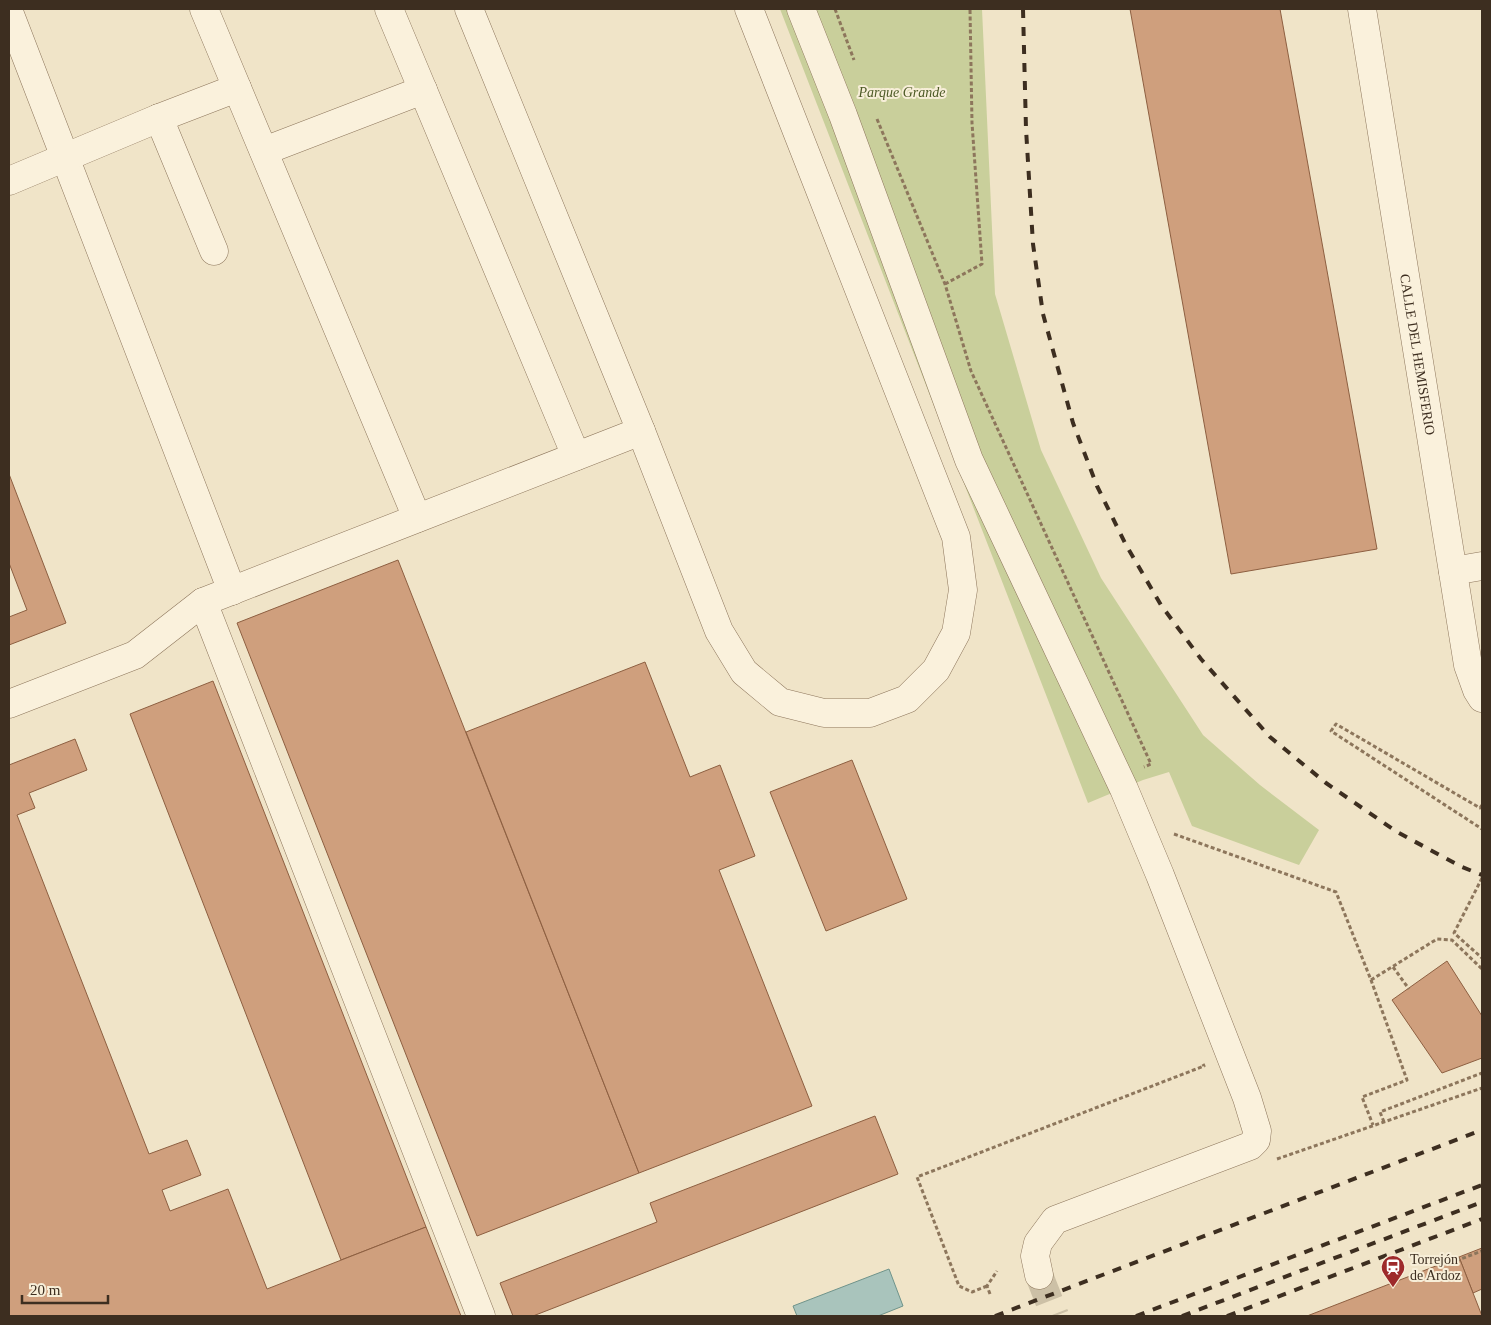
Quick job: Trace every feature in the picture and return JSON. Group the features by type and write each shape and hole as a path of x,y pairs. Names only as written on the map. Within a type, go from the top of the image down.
{"street":[{"path":"204,9 417,518"},
{"path":"389,9 576,456"},
{"path":"469,9 641,431 718,631 744,672 780,702 824,713 870,713 907,699 936,670 956,633 963,590 956,537 750,9"},
{"path":"801,9 846,124 969,460 1124,789 1164,885 1257,1131 1256,1140 1250,1146 1055,1220 1038,1242 1035,1256 1039,1275"},
{"name":"CALLE DEL HEMISFERIO","path":"1362,9 1468,665 1482,698"},
{"path":"9,12 232,591"},
{"path":"9,180 237,88"},
{"path":"264,151 423,90"},
{"path":"159,118 214,251"},
{"path":"9,704 135,655 203,602 641,431"},
{"path":"1453,571 1482,566"},
{"path":"203,602 481,1316"}],"path":[{"path":"945,284 982,264 972,123 970,9"},
{"path":"1481,806 1336,724 1331,731 1482,830"},
{"path":"1174,834 1336,892 1408,1080 1362,1098 1374,1125"},
{"path":"1482,878 1454,934 1482,958"},
{"path":"1371,980 1437,939 1452,940 1482,969"},
{"path":"1393,967 1409,989"},
{"path":"997,1270 987,1286 972,1292 959,1286 917,1177 1204,1066"},
{"path":"1384,1122 1380,1112 1482,1073"},
{"path":"1272,1160 1482,1088"},
{"path":"1450,1263 1482,1251"},
{"path":"987,1286 990,1294"}],"green space":[{"name":"Parque Grande","path":"780,9 982,9 995,294 1041,450 1101,578 1203,735 1260,785 1319,830 1299,865 1192,826 1169,772 1143,780 1088,803"}],"water":[{"path":"889,1269 903,1306 878,1316 797,1316 793,1306"}],"building":[{"path":"1130,9 1280,9 1377,549 1231,574"},
{"path":"9,474 66,623 9,645 9,617 27,610 9,563"},
{"path":"398,560 639,1173 477,1236 237,623"},
{"path":"645,662 690,777 720,765 755,856 719,870 812,1106 639,1173 466,732"},
{"path":"213,681 426,1227 341,1260 130,714"},
{"path":"75,739 87,770 29,793 35,808 17,815 149,1154 187,1140 201,1175 162,1190 170,1211 228,1189 267,1289 426,1227 461,1316 9,1316 9,765"},
{"path":"852,760 907,899 826,931 770,792"},
{"path":"1447,961 1482,1016 1482,1058 1442,1073 1392,1000"},
{"path":"875,1116 898,1174 533,1316 513,1316 500,1283 657,1222 650,1203"},
{"path":"1482,1248 1482,1289 1473,1293 1459,1257"},
{"name":"Torrejón de Ardoz","path":"1459,1257 1482,1316 1307,1316"}],"tunnel":[{"path":"1039,1275 1055,1316"}],"railway":[{"path":"1023,9 1026,129 1033,244 1043,314 1073,423 1097,486 1126,545 1161,605 1201,659 1270,737 1326,783 1397,832 1462,867 1482,875"},
{"path":"995,1316 1482,1130"},
{"path":"1136,1316 1482,1185"},
{"path":"1182,1316 1482,1202"},
{"path":"1227,1316 1482,1219"}],"place":[{"name":"Torrejón de Ardoz","path":"1393,1288"}]}
